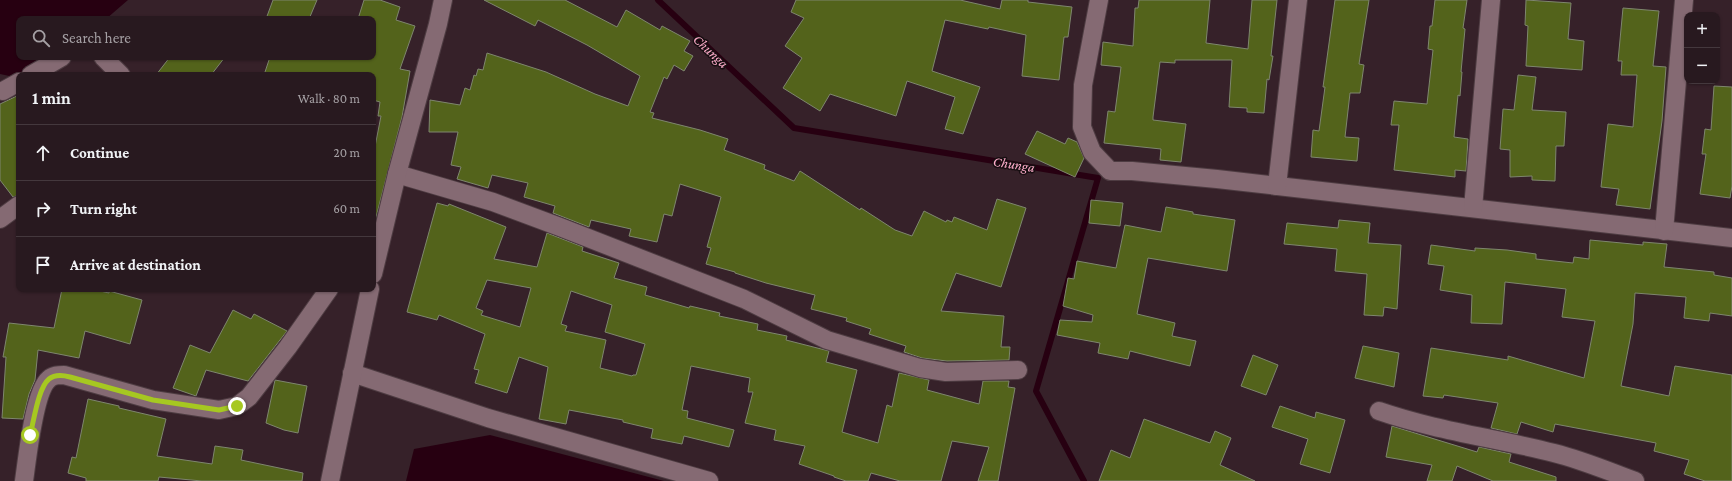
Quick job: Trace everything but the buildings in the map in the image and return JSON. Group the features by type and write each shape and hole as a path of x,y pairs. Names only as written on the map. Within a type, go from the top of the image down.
{"street":[{"path":"376,262 397,174 438,24 443,0"},
{"path":"1099,0 1082,85 1082,127 1092,152 1110,171 1160,174 1277,186 1732,238"},
{"path":"1277,186 1298,0"},
{"path":"1473,208 1491,0"},
{"path":"1664,231 1684,0"},
{"path":"36,72 57,60"},
{"path":"106,60 118,72"},
{"path":"3,92 16,84"},
{"path":"397,174 494,202 560,227 744,299 827,340 920,368 946,372 1018,370"},
{"path":"0,219 16,207"},
{"path":"24,481 30,435 42,387 49,379 56,375 64,375 153,400 219,410 237,406 250,397 327,292"},
{"path":"330,481 369,292"},
{"path":"352,372 488,418 709,481"},
{"path":"1379,411 1405,420 1462,434 1553,452 1584,461 1635,481"}],"shaded area":[{"path":"0,0 128,0 109,16 16,16 16,60 55,60 31,72 16,72 16,77 0,74"},
{"path":"490,435 664,481 406,481 414,449"}],"waterway":[{"name":"Chunga","path":"658,0 794,128 1098,178 1036,391 1084,481"}],"route":[{"path":"30,435 42,387 49,379 56,375 64,375 153,400 219,410 237,406"}]}
